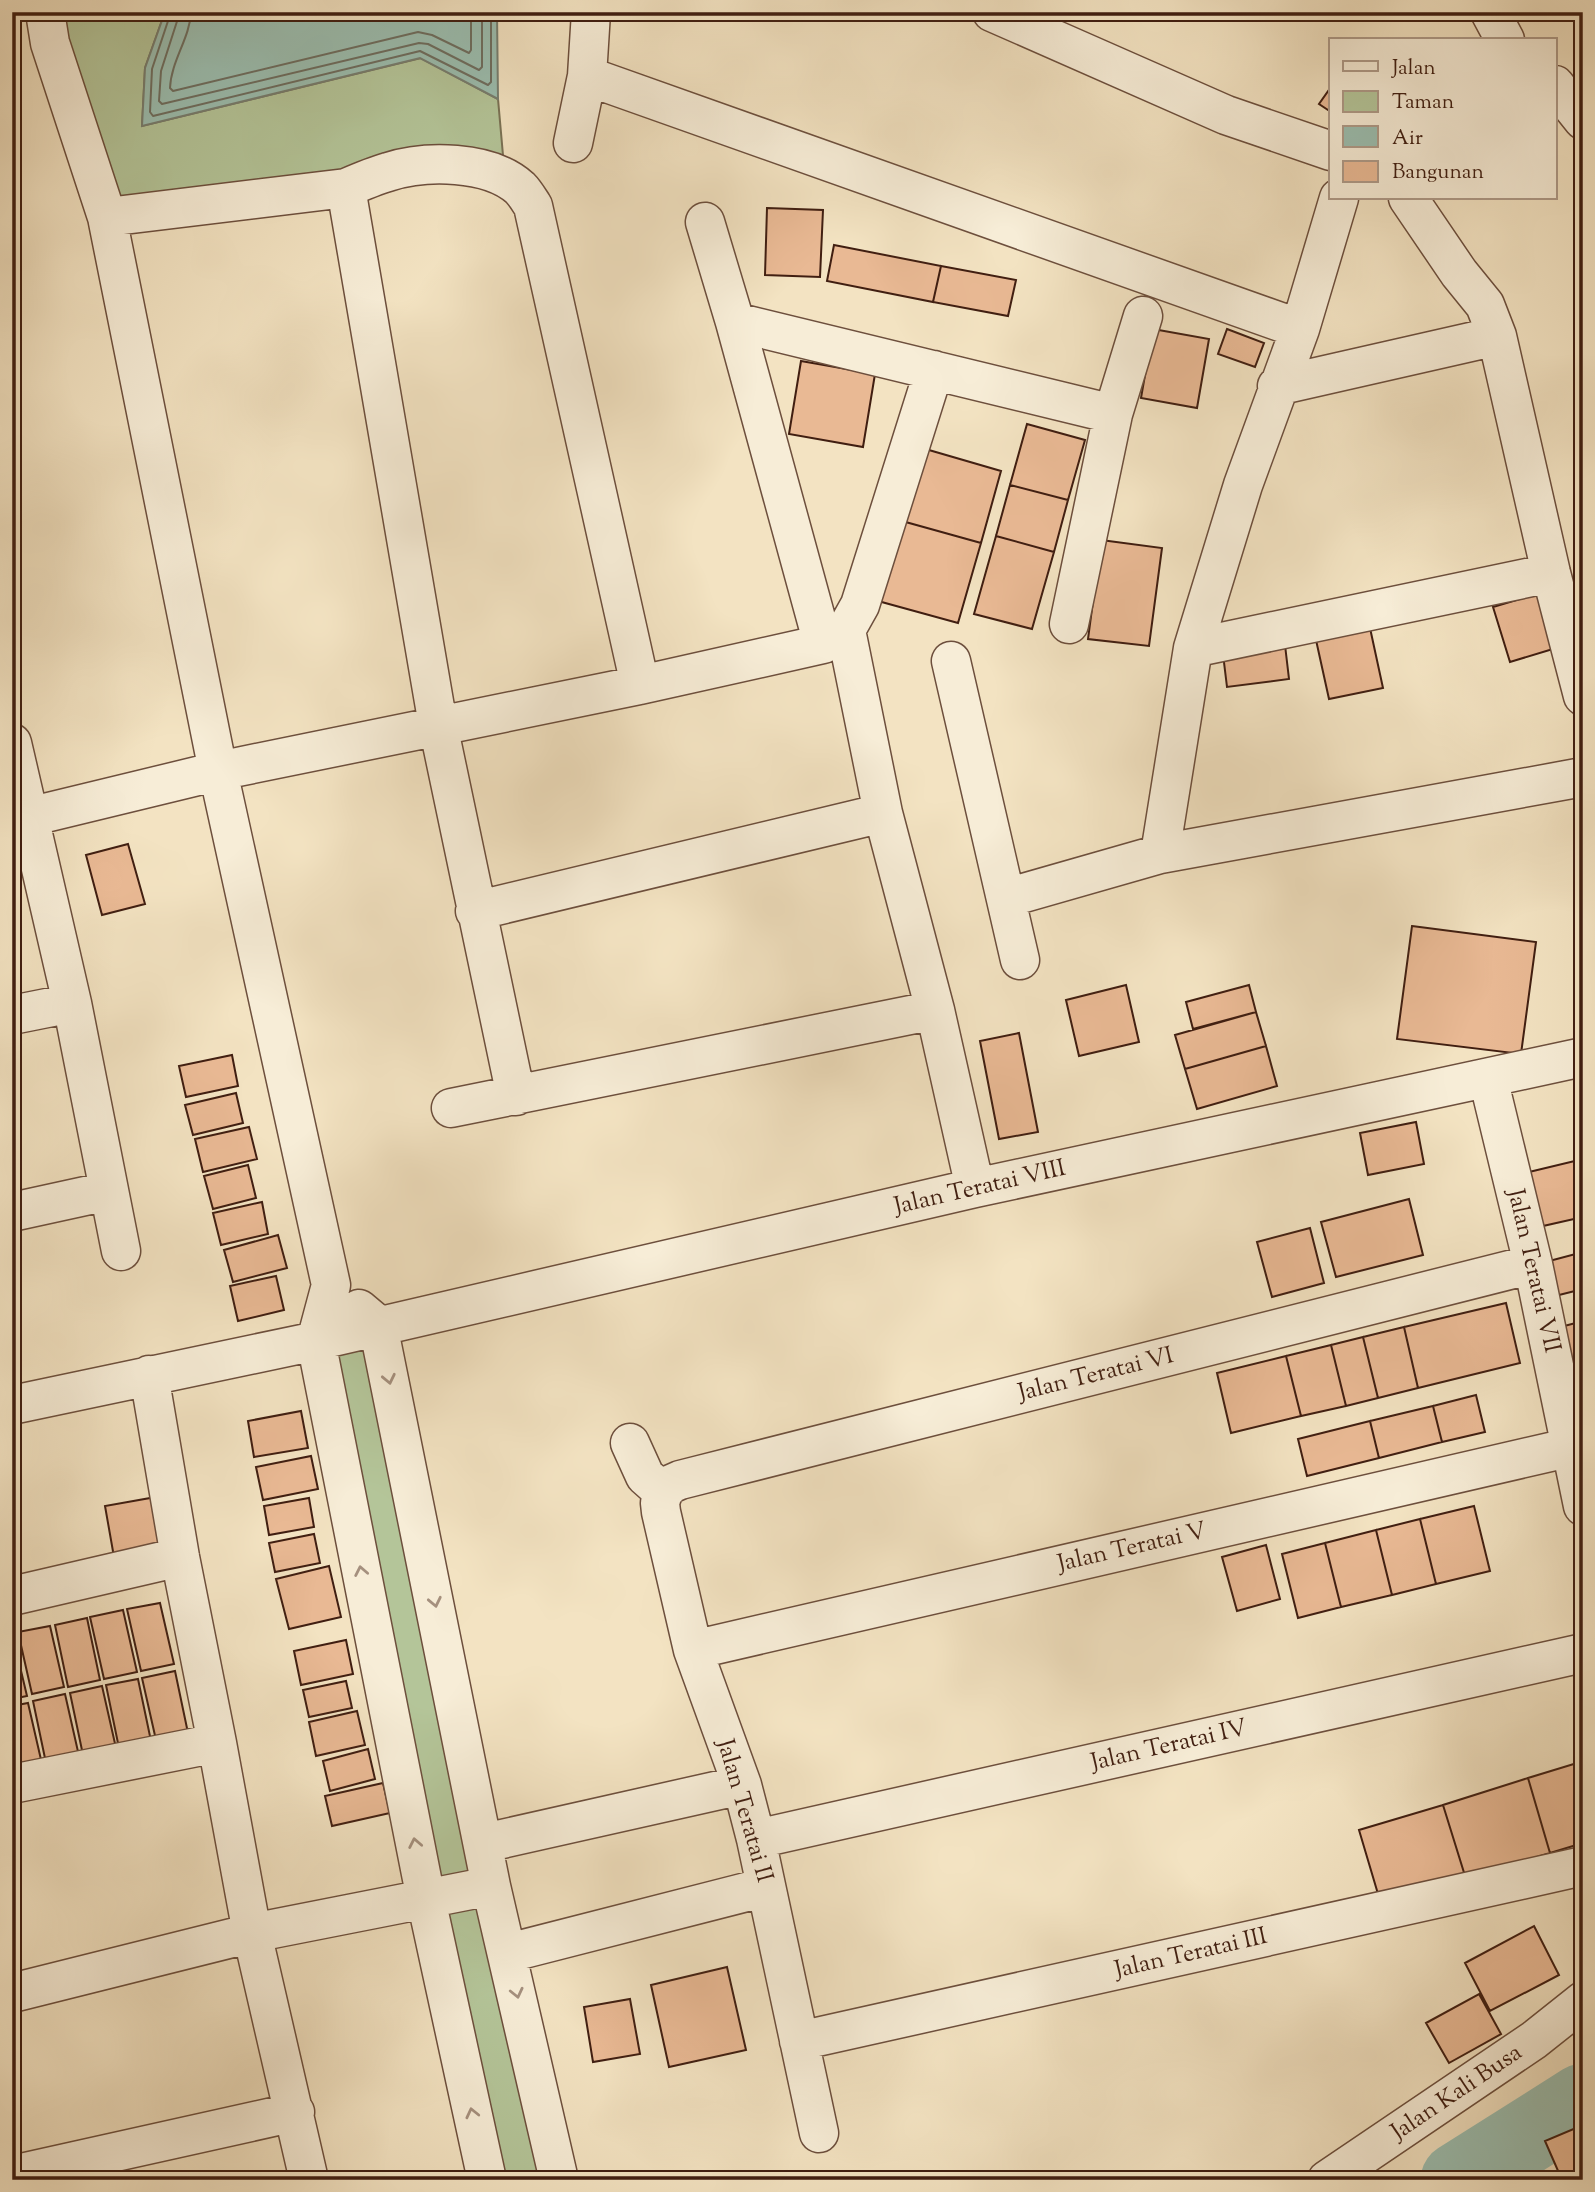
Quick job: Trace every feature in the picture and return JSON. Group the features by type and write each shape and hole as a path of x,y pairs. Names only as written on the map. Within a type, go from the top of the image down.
{"street":[{"path":"45,12 50,43 107,217 218,771 331,1285 316,1341 426,1899 487,2180"},
{"path":"573,143 587,76 591,12"},
{"path":"992,12 1226,115 1329,150"},
{"path":"1490,12 1504,38"},
{"path":"587,76 1300,329"},
{"path":"1556,86 1583,120"},
{"path":"107,217 346,187 388,171 412,166 481,168 521,188 533,206 640,685"},
{"path":"346,187 438,725 516,1096"},
{"path":"1160,854 1193,648 1243,485 1300,329 1338,200"},
{"path":"1409,200 1485,305 1497,335 1551,573 1583,696"},
{"path":"705,222 834,637 935,1010 975,1188"},
{"path":"1069,624 1113,414 1143,316"},
{"path":"735,322 1113,414"},
{"path":"1278,386 1497,335"},
{"path":"20,819 218,771 640,685 834,637 860,605 934,370"},
{"path":"1193,648 1551,573"},
{"path":"951,661 1020,960"},
{"path":"12,743 20,819 72,1003 121,1251"},
{"path":"1006,898 1160,854 1583,777"},
{"path":"475,911 883,813"},
{"path":"12,1016 72,1003"},
{"path":"451,1108 935,1010"},
{"name":"Jalan Teratai VIII","path":"12,1405 316,1341 975,1188 1583,1057"},
{"name":"Jalan Teratai VII","path":"1488,1077 1533,1265 1583,1506"},
{"path":"12,1212 108,1191"},
{"name":"Jalan Teratai VI","path":"663,1492 680,1480 1533,1265"},
{"path":"331,1285 378,1325 491,1886 559,2180"},
{"path":"149,1375 180,1557 252,1933 309,2180"},
{"path":"630,1443 645,1476 663,1492"},
{"name":"Jalan Teratai V","path":"693,1650 1572,1447"},
{"name":"Jalan Teratai II","path":"663,1492 661,1512 693,1650 742,1785 756,1839 819,2133"},
{"path":"12,1596 180,1557"},
{"name":"Jalan Teratai IV","path":"756,1839 1583,1653"},
{"path":"12,1784 217,1743"},
{"path":"484,1843 742,1785"},
{"name":"Jalan Teratai III","path":"799,2041 1583,1866"},
{"path":"12,1993 252,1933 491,1886"},
{"path":"508,1953 766,1886"},
{"name":"Jalan Kali Busa","path":"1327,2180 1534,2040 1583,2001"},
{"path":"12,2175 126,2165 295,2112"}],"green space":[{"path":"45,12 165,12 145,68 142,126 421,58 498,99 505,178 481,168 107,217"},
{"path":"378,1325 559,2180 487,2180 316,1341"}],"water":[{"path":"165,12 497,12 498,99 420,58 142,126 145,68"}],"building":[{"path":"1329,90 1329,111 1319,104"},
{"path":"767,208 823,210 820,277 765,275"},
{"path":"834,245 941,266 933,302 827,281"},
{"path":"941,266 1016,280 1008,316 933,302"},
{"path":"1153,329 1209,339 1197,408 1141,398"},
{"path":"1227,329 1264,343 1255,367 1218,354"},
{"path":"801,361 875,374 863,447 789,434"},
{"path":"1027,424 1085,440 1068,500 1010,485"},
{"path":"922,448 1001,471 981,543 902,521"},
{"path":"1010,485 1068,500 1054,552 996,536"},
{"path":"902,521 981,543 958,623 878,601"},
{"path":"996,536 1054,552 1032,629 974,614"},
{"path":"1101,540 1162,548 1149,646 1088,639"},
{"path":"1550,590 1566,645 1510,662 1493,607"},
{"path":"1370,628 1383,688 1329,699 1316,640"},
{"path":"1285,645 1289,679 1227,687 1223,654"},
{"path":"128,844 145,904 102,915 86,855"},
{"path":"1412,926 1536,942 1521,1054 1397,1039"},
{"path":"1126,985 1139,1042 1079,1056 1066,1000"},
{"path":"1249,985 1256,1012 1193,1029 1186,1002"},
{"path":"1256,1012 1266,1046 1185,1069 1175,1035"},
{"path":"1019,1033 1038,1132 999,1139 980,1041"},
{"path":"1266,1046 1277,1086 1197,1109 1185,1069"},
{"path":"232,1055 238,1086 186,1097 179,1066"},
{"path":"1583,1065 1583,1103 1575,1066"},
{"path":"236,1093 243,1123 193,1135 185,1105"},
{"path":"1416,1122 1424,1164 1368,1175 1360,1133"},
{"path":"249,1127 257,1159 203,1172 195,1139"},
{"path":"1583,1159 1583,1217 1543,1226 1529,1172"},
{"path":"248,1165 256,1198 213,1209 204,1176"},
{"path":"1409,1199 1423,1255 1336,1277 1321,1222"},
{"path":"262,1202 268,1234 221,1245 213,1213"},
{"path":"1310,1228 1324,1283 1272,1297 1257,1242"},
{"path":"278,1235 287,1268 233,1282 224,1250"},
{"path":"1583,1252 1583,1289 1547,1298 1538,1264"},
{"path":"276,1276 284,1310 238,1321 230,1286"},
{"path":"1506,1303 1520,1363 1418,1388 1404,1327"},
{"path":"1583,1321 1583,1368 1565,1373 1553,1329"},
{"path":"1404,1327 1418,1388 1378,1398 1363,1337"},
{"path":"1363,1337 1378,1398 1346,1406 1331,1345"},
{"path":"1331,1345 1346,1406 1301,1416 1286,1356"},
{"path":"1286,1356 1301,1416 1231,1433 1217,1373"},
{"path":"1583,1374 1583,1432 1569,1378"},
{"path":"1476,1395 1485,1432 1442,1442 1433,1406"},
{"path":"1433,1406 1442,1442 1379,1458 1370,1421"},
{"path":"301,1411 308,1448 254,1457 248,1421"},
{"path":"1370,1421 1379,1458 1307,1476 1298,1439"},
{"path":"311,1456 318,1489 263,1500 256,1467"},
{"path":"156,1497 165,1548 114,1557 105,1506"},
{"path":"309,1498 314,1527 269,1535 264,1506"},
{"path":"1474,1506 1490,1571 1436,1584 1420,1519"},
{"path":"1420,1519 1436,1584 1392,1595 1376,1530"},
{"path":"1376,1530 1392,1595 1341,1607 1325,1543"},
{"path":"314,1534 320,1563 275,1572 269,1543"},
{"path":"1325,1543 1341,1607 1298,1618 1282,1554"},
{"path":"1266,1545 1280,1599 1237,1611 1222,1557"},
{"path":"329,1566 341,1617 289,1629 276,1579"},
{"path":"160,1603 174,1664 141,1671 127,1609"},
{"path":"123,1610 137,1672 104,1679 90,1617"},
{"path":"87,1618 100,1680 68,1687 55,1625"},
{"path":"50,1626 64,1687 32,1694 18,1632"},
{"path":"12,1633 27,1696 12,1699"},
{"path":"346,1640 353,1674 301,1685 294,1651"},
{"path":"175,1671 188,1733 156,1740 142,1678"},
{"path":"138,1679 151,1741 119,1748 106,1685"},
{"path":"346,1681 352,1708 309,1717 303,1690"},
{"path":"102,1686 116,1748 83,1755 70,1693"},
{"path":"65,1694 79,1756 46,1763 33,1701"},
{"path":"28,1703 42,1764 12,1771 12,1706"},
{"path":"357,1711 365,1745 316,1756 309,1722"},
{"path":"368,1749 375,1779 330,1791 323,1761"},
{"path":"1577,1763 1583,1783 1583,1843 1550,1853 1528,1778"},
{"path":"1528,1778 1550,1853 1466,1879 1443,1805"},
{"path":"383,1783 390,1813 332,1826 325,1796"},
{"path":"1443,1805 1466,1879 1381,1904 1359,1830"},
{"path":"1534,1926 1559,1975 1490,2011 1465,1963"},
{"path":"727,1967 746,2050 669,2067 651,1985"},
{"path":"1479,1994 1501,2034 1449,2063 1426,2023"},
{"path":"630,1999 640,2054 593,2062 584,2007"},
{"path":"1583,2125 1583,2180 1562,2180 1545,2141"}],"waterway":[{"path":"1458,2180 1583,2101"}]}
